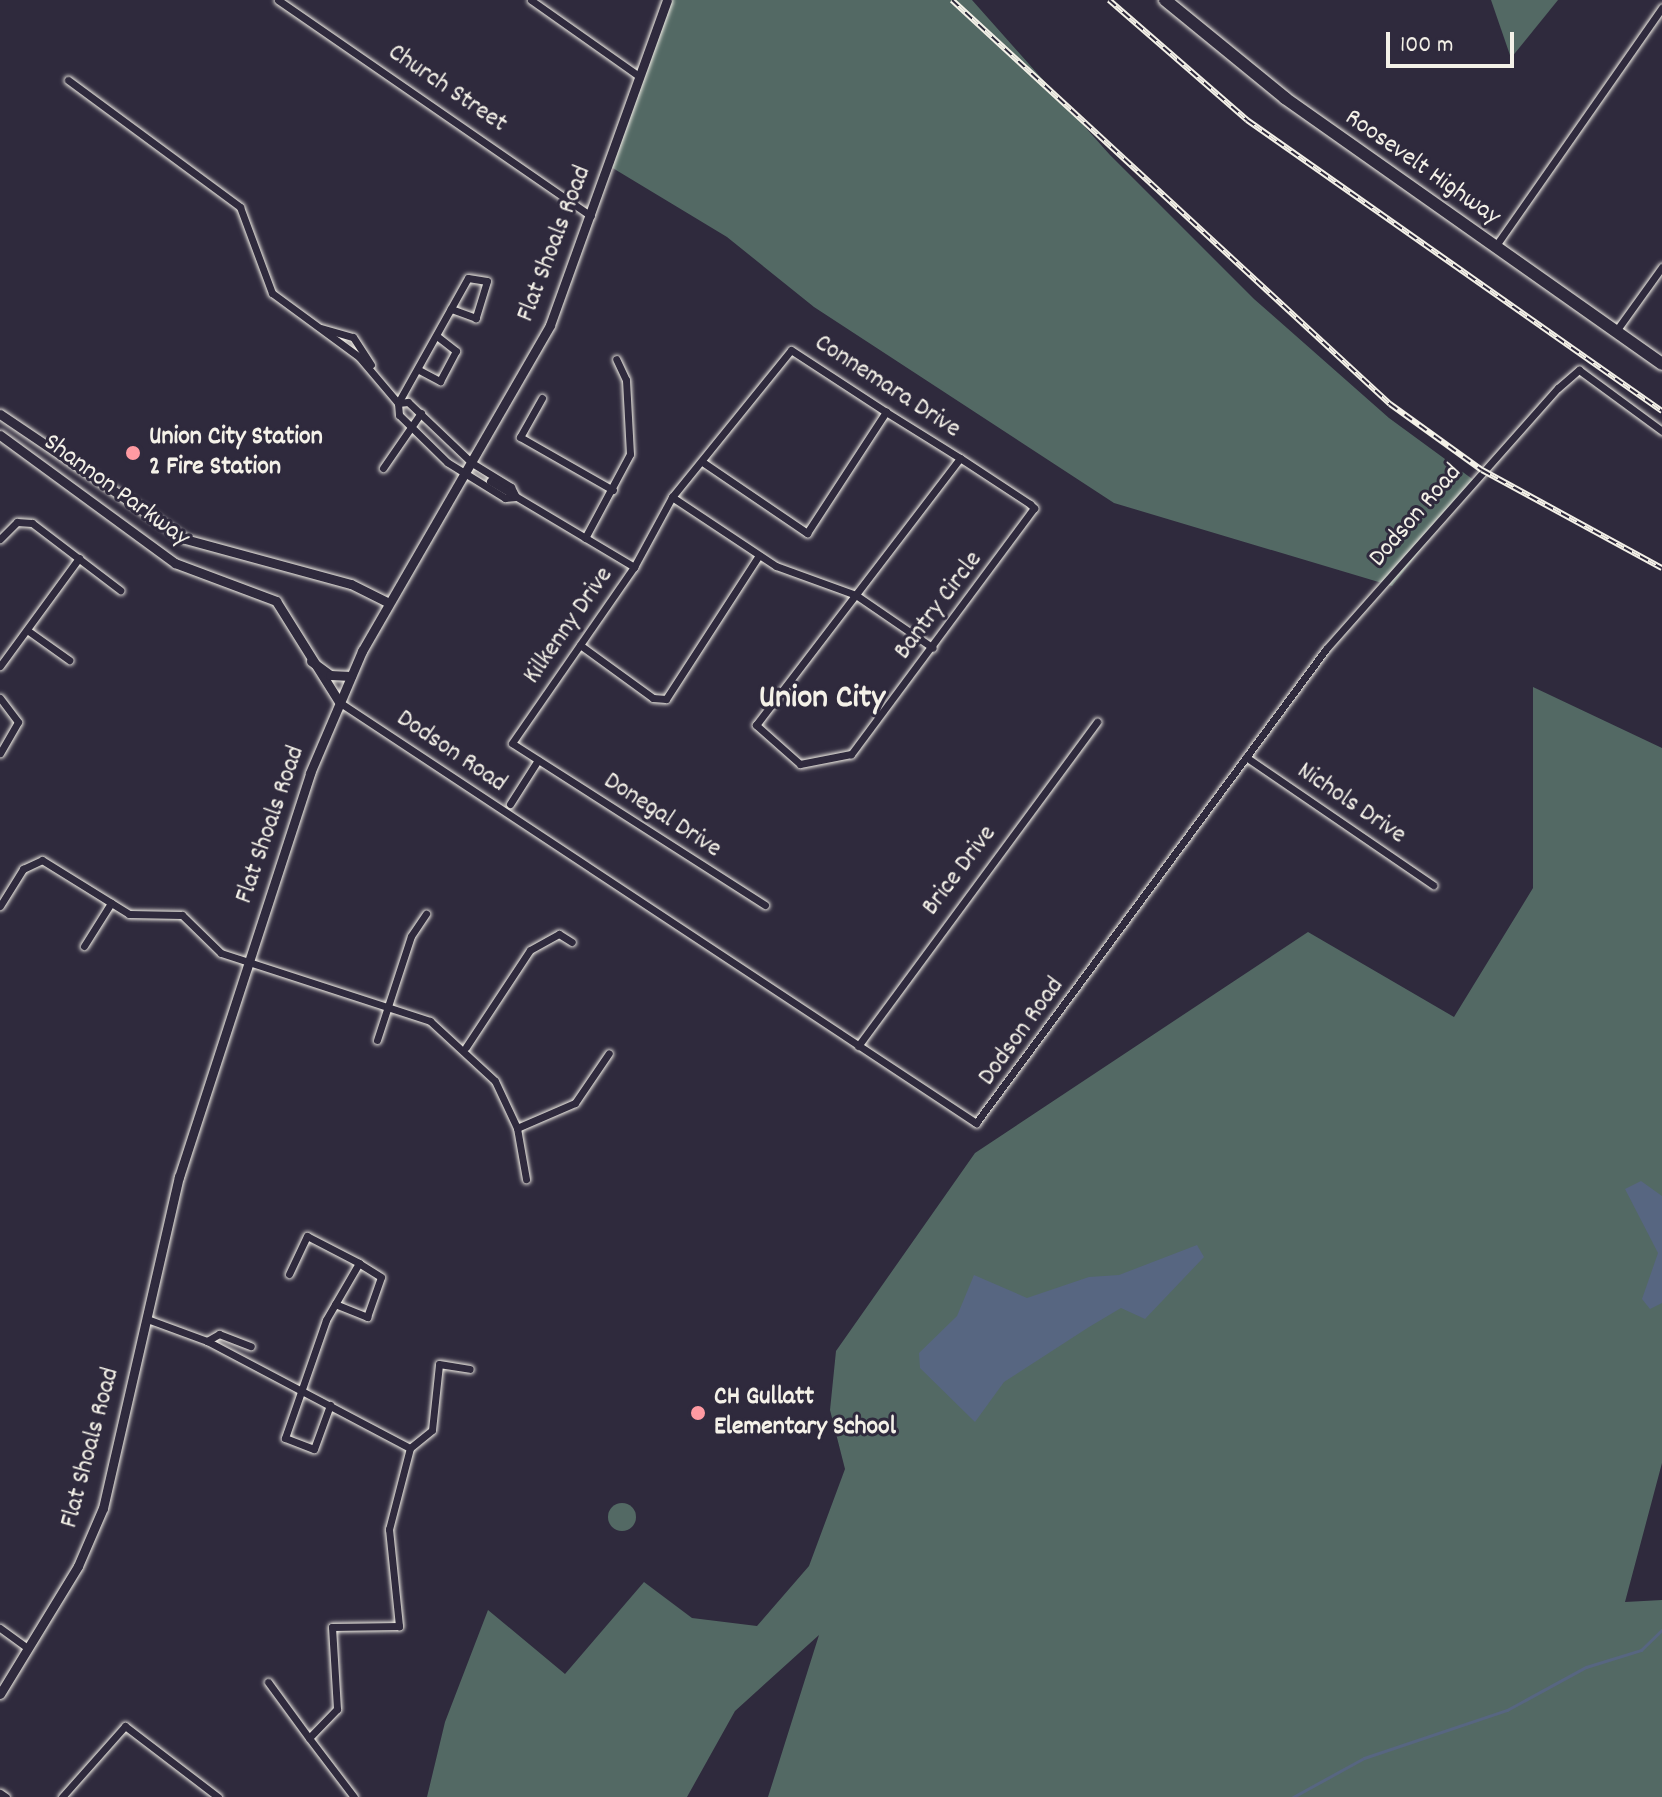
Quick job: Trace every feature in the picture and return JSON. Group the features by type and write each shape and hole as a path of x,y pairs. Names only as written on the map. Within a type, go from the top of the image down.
{"main road":[{"name":"Roosevelt Highway","path":"1165,0 1253,75 1662,364"}],"street":[{"name":"Church Street","path":"278,0 591,216"},
{"path":"531,0 640,77"},
{"name":"Flat Shoals Road","path":"0,1694 103,1508 179,1177 248,962 339,702 389,603 550,325 667,0"},
{"path":"1495,247 1662,8"},
{"path":"68,80 240,207 272,293 374,371 412,425 464,476 489,481 516,497"},
{"path":"1616,331 1662,267"},
{"path":"398,403 468,278 487,281 476,318 451,309"},
{"path":"419,370 440,381 456,351 437,336"},
{"name":"Connemara Drive","path":"704,463 791,350 960,458"},
{"path":"585,538 630,454 626,380 616,359"},
{"name":"Dodson Road","path":"339,702 970,1122 981,1121 1326,649 1579,370 1662,431"},
{"path":"542,398 520,437 613,490"},
{"path":"398,403 421,413 489,481 634,567"},
{"path":"704,463 807,533 886,412"},
{"path":"383,468 421,413"},
{"name":"Shannon Parkway","path":"0,414 185,539 351,584 389,603"},
{"name":"Shannon Parkway","path":"0,435 175,563 276,601 308,659 339,702"},
{"name":"Bantry Circle","path":"960,458 1030,504 1035,514 851,754 800,764 756,725 856,595 960,458"},
{"name":"Kilkenny Drive","path":"538,760 512,743 634,567 672,497 704,463"},
{"path":"672,497 759,555 856,595 933,648"},
{"path":"0,539 17,522 32,523 120,590"},
{"path":"580,645 653,698 666,699 759,555"},
{"path":"0,666 79,558"},
{"path":"27,630 69,660"},
{"path":"308,659 330,675 351,676"},
{"path":"0,698 18,722 0,753"},
{"name":"Brice Drive","path":"858,1046 1097,722"},
{"name":"Nichols Drive","path":"1246,757 1433,885"},
{"path":"510,804 538,760"},
{"name":"Donegal Drive","path":"538,760 765,905"},
{"path":"0,906 23,869 42,860 141,918 182,915 221,953 389,1003 466,1047 495,1081 517,1128 526,1179"},
{"path":"84,946 111,903"},
{"path":"377,1040 411,936 426,914"},
{"path":"466,1047 530,950 559,934 572,942"},
{"path":"517,1128 575,1103 609,1053"},
{"path":"289,1274 307,1236 381,1277 367,1317 335,1304"},
{"path":"330,1405 314,1449 285,1438 335,1304 359,1263"},
{"path":"147,1319 207,1341 410,1448"},
{"path":"207,1341 219,1334 251,1346"},
{"path":"309,1738 337,1709 332,1627 399,1626 389,1529 410,1448 432,1430 439,1364 470,1369"},
{"path":"0,1628 28,1648"},
{"path":"268,1682 354,1797"},
{"path":"62,1797 125,1726 218,1797"},
{"path":"0,1793 6,1797"}],"green space":[{"path":"666,0 972,0 1110,155 1254,299 1389,418 1475,481 1392,586 1114,503 814,307 727,237 611,167"},
{"path":"1491,0 1558,0 1511,58"},
{"path":"1533,687 1662,748 1662,1463 1625,1602 1662,1600 1662,1797 768,1797 819,1635 735,1711 687,1797 427,1797 445,1722 488,1610 565,1674 644,1582 692,1618 757,1626 809,1566 845,1469 830,1410 836,1351 975,1153 1308,932 1454,1017 1533,888"},
{"path":"622,1503 632,1507 636,1517 632,1527 622,1531 612,1527 608,1517 612,1507"}],"water":[{"path":"1641,1181 1662,1196 1662,1303 1650,1309 1642,1299 1658,1253 1625,1189"},
{"path":"1197,1245 1204,1257 1145,1319 1121,1308 1089,1327 1004,1382 975,1422 920,1368 919,1353 957,1316 974,1275 1027,1298 1089,1277 1119,1275"}],"waterway":[{"path":"1293,1797 1364,1758 1507,1710 1586,1667 1641,1650 1662,1630"}],"railway":[{"path":"952,0 1390,404 1482,470 1662,568"},
{"path":"1109,0 1247,120 1662,411"}],"place":[{"name":"Union City Station 2 Fire Station","path":"133,453"},
{"name":"CH Gullatt Elementary School","path":"698,1413"}],"district":[{"name":"Union City","path":"822,700"}]}
